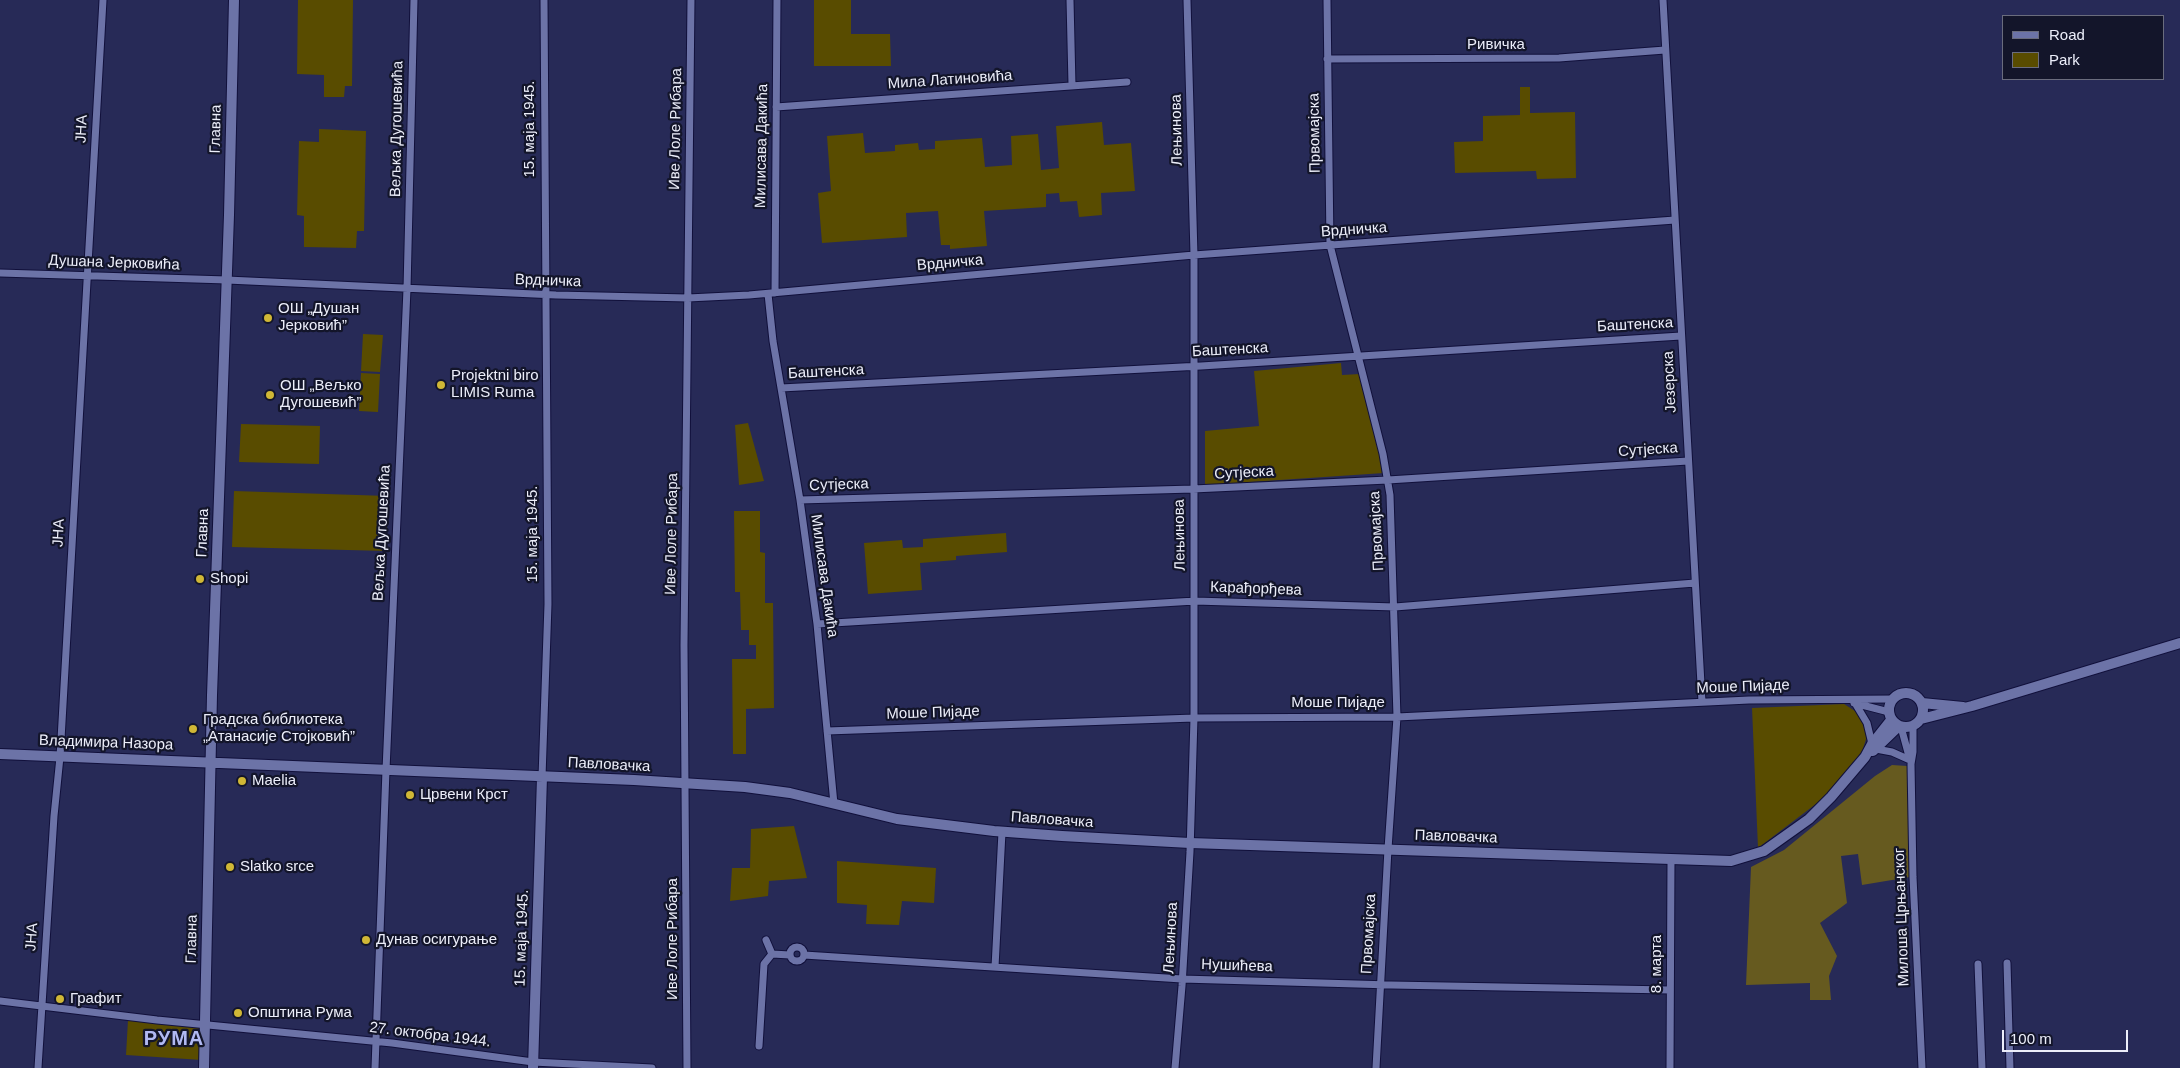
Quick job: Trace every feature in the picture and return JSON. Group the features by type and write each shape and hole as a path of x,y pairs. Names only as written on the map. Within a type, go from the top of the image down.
{"street":[{"name":"ЈНА","path":"38,1068 53,825 60,757 103,0"},
{"name":"Главна","path":"204,1068 211,762 234,0"},
{"name":"Вељка Дугошевића","path":"375,1068 407,289 414,0"},
{"name":"15. маја 1945.","path":"533,1065 548,604 544,0"},
{"name":"Иве Лоле Рибара","path":"687,1068 684,645 691,0"},
{"name":"Милисава Дакића","path":"777,0 772,294 781,388 800,500 817,624 834,804"},
{"path":"1070,0 1072,85"},
{"name":"Лењинова","path":"1175,1068 1190,844 1194,718 1195,601 1192,489 1194,255 1187,0"},
{"name":"Првомајска","path":"1327,0 1330,245 1360,356 1388,480 1395,607 1397,717 1376,1068"},
{"name":"Језерска","path":"1663,0 1702,702"},
{"name":"Ривичка","path":"1327,59 1559,58 1665,50"},
{"name":"Мила Латиновића","path":"776,107 1127,82"},
{"name":"Врдничка","path":"227,280 546,295 688,298 772,294 1194,255 1675,220"},
{"name":"Душана Јерковића","path":"0,272 227,280"},
{"name":"Баштенска","path":"781,388 1193,366 1681,336"},
{"name":"Сутјеска","path":"800,500 1192,489 1388,480 1688,462"},
{"name":"Карађорђева","path":"817,624 1195,601 1395,607 1695,583"},
{"path":"1922,703 1963,707 1972,706 2180,642"},
{"path":"1892,699 1906,693 1915,696 1922,703 1923,711 1917,722"},
{"name":"Павловачка","path":"211,762 685,783 774,790 897,819 1002,832 1190,844 1732,861 1764,851 1809,819 1831,797 1895,721 1892,699"},
{"name":"Моше Пијаде","path":"827,731 1194,718 1397,717 1702,702 1892,699"},
{"path":"1852,701 1867,723 1872,749 1892,752 1911,762"},
{"name":"Моше Пијаде","path":"1852,701 1895,721"},
{"path":"1895,721 1917,722 1953,712 1963,707"},
{"name":"Милоша Црњанског","path":"1895,721 1911,762"},
{"name":"Милоша Црњанског","path":"1917,722 1911,762 1913,877 1922,1068"},
{"name":"Владимира Назора","path":"0,754 211,762"},
{"name":"Павловачка","path":"995,967 1002,832"},
{"name":"8. марта","path":"1670,1068 1671,860"},
{"path":"759,1046 764,964 772,954 766,940"},
{"name":"Нушићева","path":"772,954 790,955 792,960 797,962 802,960 804,955 1182,979 1670,990"},
{"path":"2007,963 2010,1068"},
{"path":"1978,964 1982,1068"},
{"name":"27. октобра 1944.","path":"0,1001 376,1041 533,1065 652,1068"}],"green space":[{"path":"298,0 353,0 352,86 345,86 344,97 324,97 324,75 297,74"},
{"path":"814,0 851,0 851,34 890,34 891,66 814,66"},
{"path":"1520,87 1530,87 1530,113 1575,112 1576,178 1537,179 1536,171 1455,173 1454,142 1483,141 1483,116 1520,115"},
{"path":"1102,122 1104,145 1131,143 1135,191 1101,193 1102,215 1079,217 1077,201 1060,202 1059,193 1046,194 1046,207 984,211 987,246 950,249 950,245 941,245 938,211 906,213 907,237 822,243 818,193 831,191 827,136 863,133 865,153 895,151 895,145 918,143 919,150 935,149 935,141 982,138 985,167 1012,165 1011,136 1038,134 1041,170 1059,168 1056,126"},
{"path":"319,129 366,131 364,231 357,231 356,248 304,247 304,216 297,215 299,141 319,142"},
{"path":"363,334 383,335 380,372 361,371"},
{"path":"1341,363 1342,375 1360,374 1384,473 1205,485 1205,431 1259,426 1254,371"},
{"path":"361,373 380,374 378,412 359,411"},
{"path":"748,423 764,481 739,485 735,425"},
{"path":"241,424 320,426 319,464 239,462"},
{"path":"234,491 388,496 386,551 232,547"},
{"path":"734,511 760,511 760,552 765,553 765,603 773,603 774,708 746,709 746,754 733,754 732,659 756,659 756,645 749,645 749,630 741,630 740,592 735,592"},
{"path":"1006,533 1007,552 956,556 956,560 920,563 922,590 868,594 864,543 902,540 903,548 923,547 923,539"},
{"path":"1844,704 1855,711 1863,720 1867,736 1860,758 1829,794 1758,848 1752,708"},
{"path":"794,826 807,878 769,881 768,896 730,901 732,868 750,868 751,829"},
{"path":"837,861 936,868 934,903 902,901 899,925 866,924 867,905 837,903"},
{"path":"128,1020 203,1026 202,1060 126,1055"}],"shaded area":[{"path":"1892,765 1907,766 1910,877 1862,885 1858,854 1841,856 1847,903 1820,923 1837,956 1829,976 1831,1000 1810,1000 1810,983 1746,985 1751,867 1784,850 1875,776"}],"place":[{"name":"ОШ „Душан Јерковић”","path":"268,318"},
{"name":"Projektni biro LIMIS Ruma","path":"441,385"},
{"name":"ОШ „Вељко Дугошевић”","path":"270,395"},
{"name":"Shopi","path":"200,579"},
{"name":"Градска библиотека „Атанасије Стојковић”","path":"193,729"},
{"name":"Maelia","path":"242,781"},
{"name":"Црвени Крст","path":"410,795"},
{"name":"Slatko srce","path":"230,867"},
{"name":"Дунав осигурање","path":"366,940"},
{"name":"Графит","path":"60,999"},
{"name":"Општина Рума","path":"238,1013"}],"district":[{"name":"РУМА","path":"174,1039"}]}
